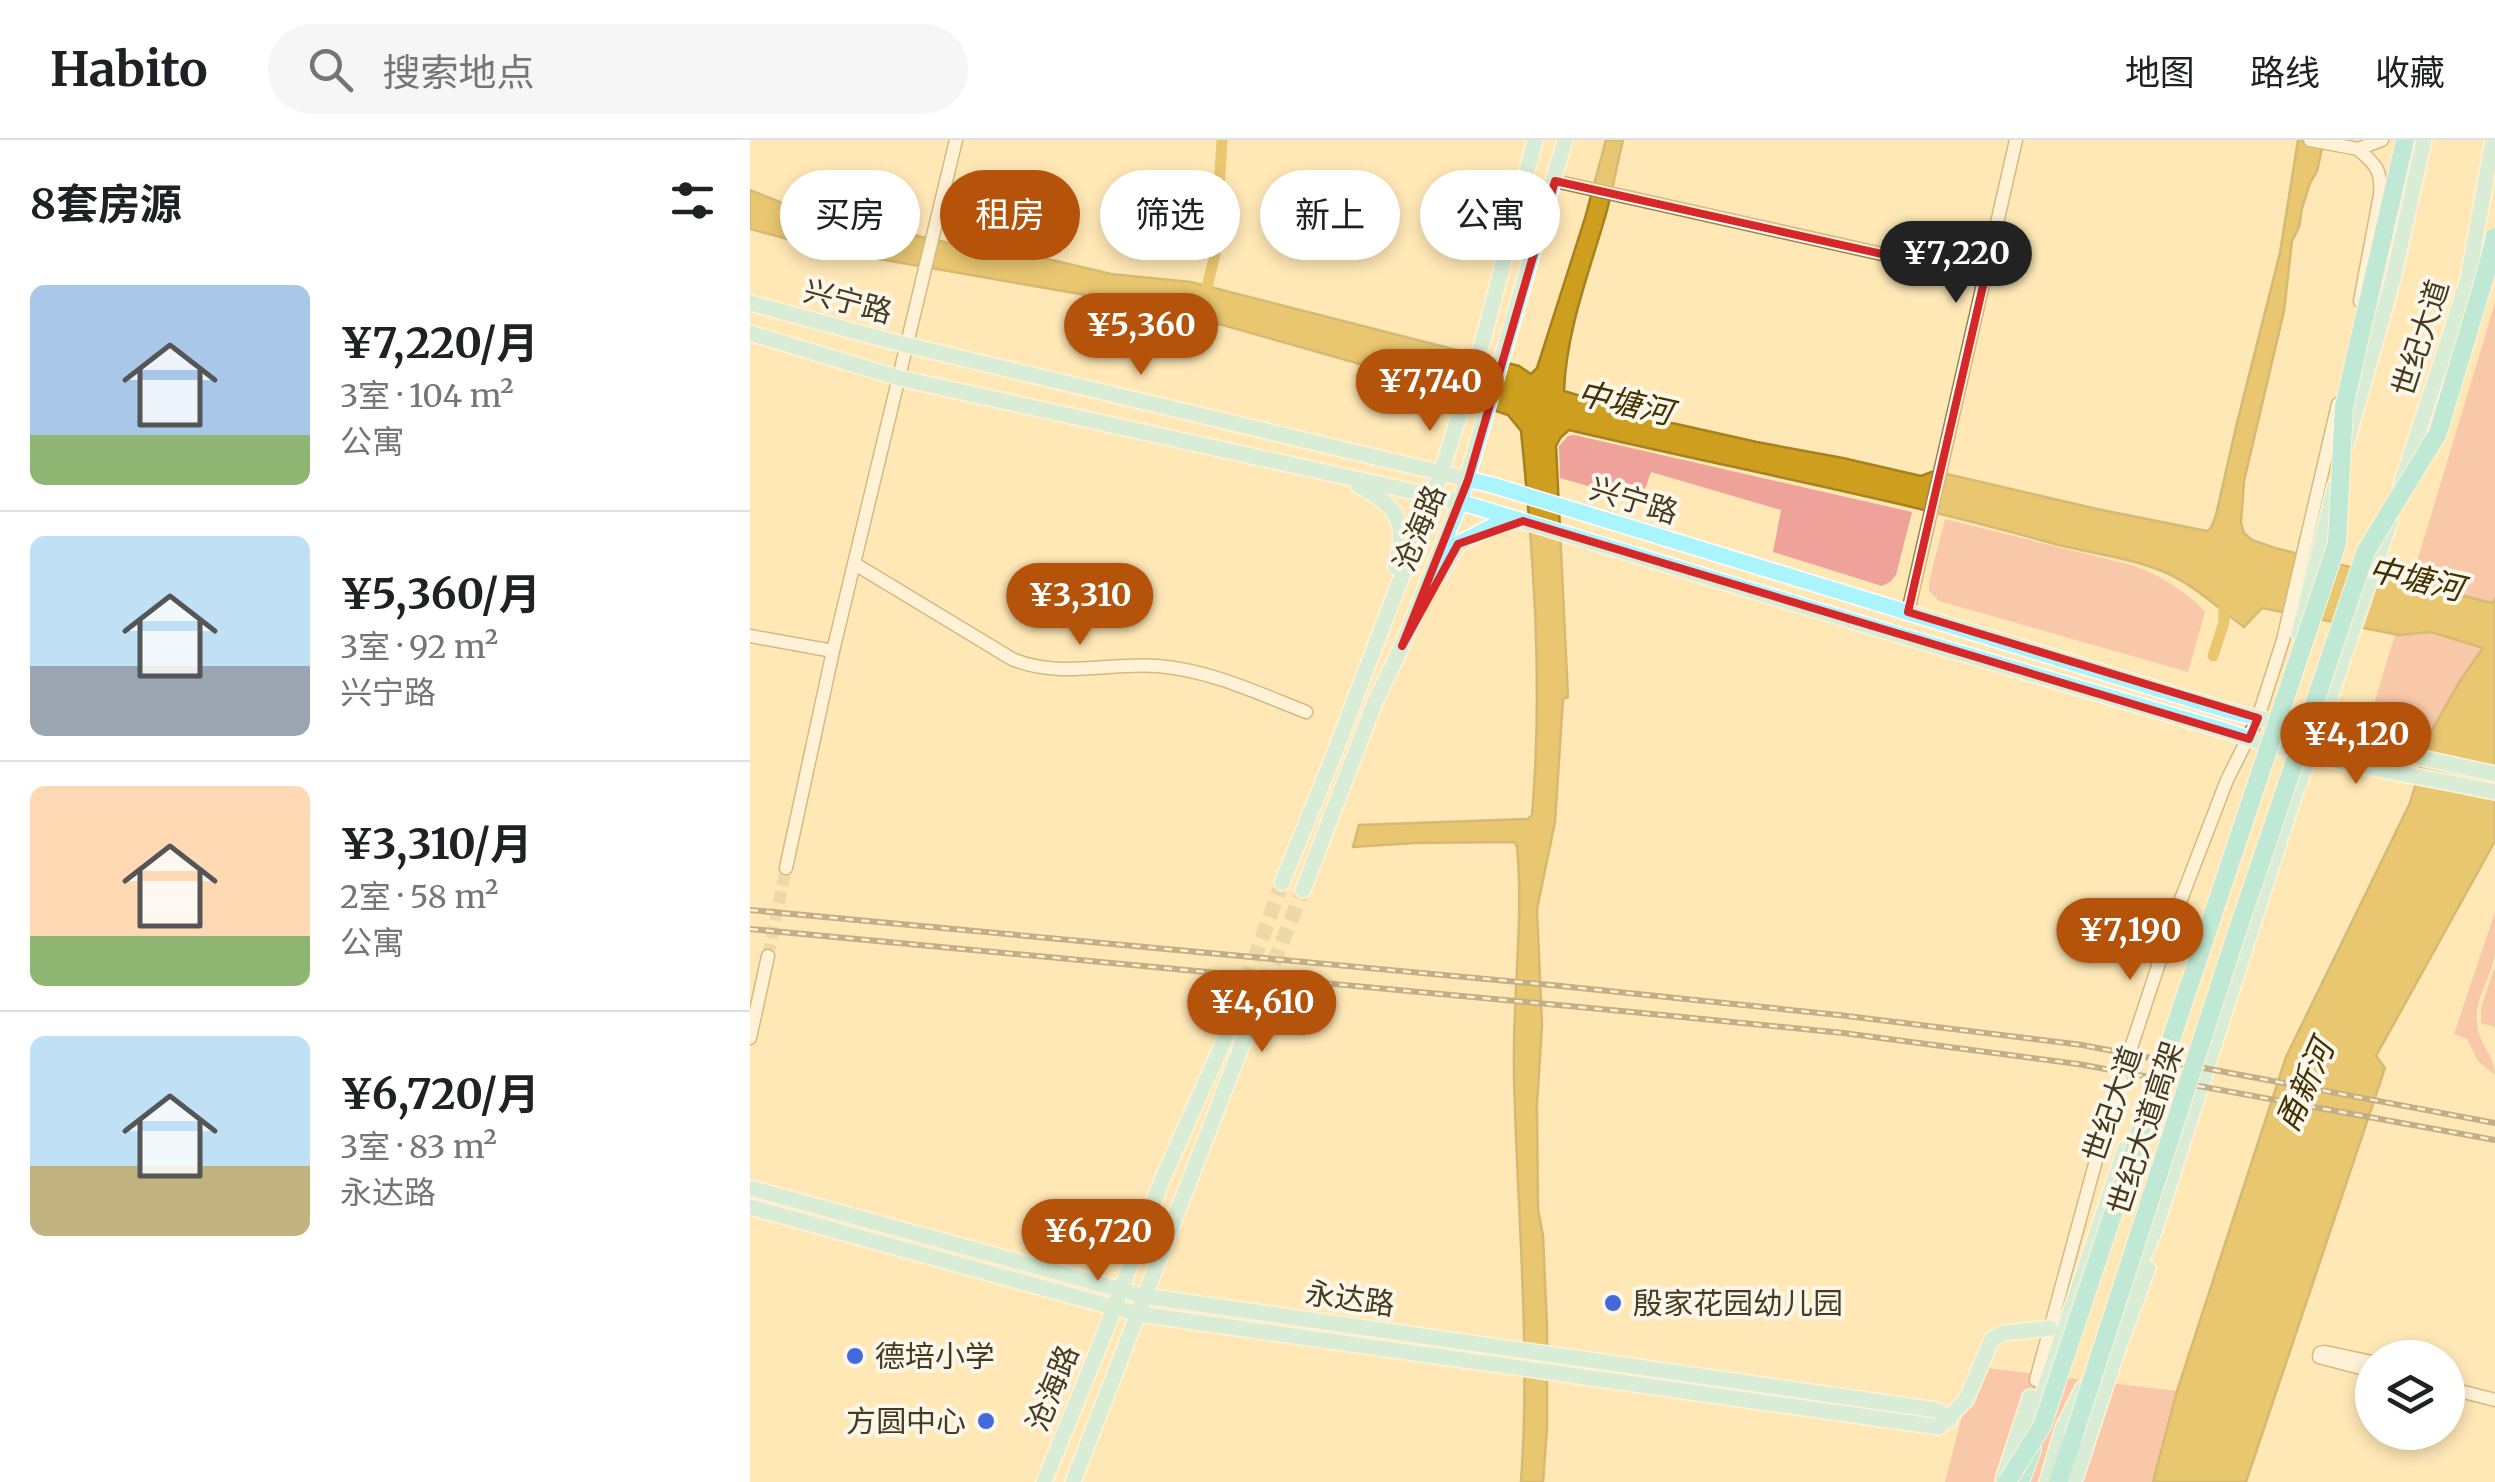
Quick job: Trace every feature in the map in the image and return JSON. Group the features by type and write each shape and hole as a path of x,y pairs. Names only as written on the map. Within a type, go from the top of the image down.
{"highway":[{"name":"世纪大道高架","path":"2042,1426 2336,543 2344,407 2405,140"},
{"name":"世纪大道高架","path":"2073,1438 2242,916 2373,549 2438,433 2495,236"},
{"path":"2005,1482 2042,1426"},
{"path":"2018,1482 2042,1426"},
{"path":"2058,1482 2073,1438"},
{"path":"2072,1482 2073,1438"}],"main road":[{"name":"沧海路","path":"1282,883 1441,473 1477,360 1535,140"},
{"name":"沧海路","path":"1558,170 1565,140"},
{"name":"世纪大道","path":"2018,1482 2058,1327 2256,741 2300,631 2324,527 2393,279 2424,140"},
{"name":"世纪大道","path":"2310,756 2352,629 2373,549 2468,279 2493,140"},
{"name":"沧海路","path":"1302,890 1375,702 1460,502 1532,260"},
{"name":"兴宁路","path":"750,304 1520,494 2170,694 2495,774"},
{"name":"兴宁路","path":"750,333 899,378 1460,502 2256,741 2310,756 2495,792"},
{"name":"沧海路","path":"1327,473 1382,498 1399,521 1400,551 1378,616 1376,642"},
{"name":"沧海路","path":"1402,646 1416,630 1458,544 1495,524 1523,521"},
{"path":"2048,1482 2063,1428 2154,1232 2310,756"},
{"name":"沧海路","path":"1044,1482 1162,1180 1246,982"},
{"name":"沧海路","path":"1073,1482 1265,985"},
{"name":"永达路","path":"750,1188 1144,1296 1515,1358 1556,1372 1939,1427 1950,1419 1936,1410 1552,1355 1515,1358 1138,1314 750,1207"},
{"path":"2072,1482 2150,1264 2154,1232"},
{"path":"1950,1419 1966,1400 1992,1339 2004,1332 2058,1327 2036,1380 2005,1482"}],"street":[{"path":"786,868 833,651 956,140"},
{"path":"1908,612 2016,140"},
{"path":"2264,719 2348,359 2380,195 2381,178 2375,164 2358,149 2310,140"},
{"path":"2358,149 2382,140"},
{"path":"1560,182 1985,277"},
{"path":"855,564 1029,666 1075,670 1158,666 1206,674 1306,712"},
{"path":"750,636 833,651"},
{"path":"2058,1327 2108,1120 2175,915 2227,780 2256,741"},
{"path":"750,1038 768,956"},
{"path":"2355,1358 2325,1352 2318,1356 2355,1366"},
{"path":"2465,1384 2495,1392"},
{"path":"2465,1392 2495,1400"}],"highlighted area":[{"path":"1555,181 1985,277 1908,612 2258,718 2249,739 1523,521 1458,544 1402,646 1468,480"}],"shaded area":[{"path":"2495,303 2495,755 2392,733 2371,714"},
{"path":"1574,435 1912,512 1896,575 1882,586 1773,552 1781,510 1651,472 1641,501 1560,478 1559,446"},
{"path":"1945,519 2135,566 2173,585 2205,612 2188,672 1939,601 1929,591 1929,582"},
{"path":"2495,912 2495,953 2477,1014 2480,1037 2495,1075 2478,1061 2467,1039 2454,1034"},
{"path":"2495,966 2495,1027 2481,1023 2481,1008"},
{"path":"1987,1368 2177,1391 2153,1482 1945,1482 1961,1420"}],"water":[{"name":"甬新河","path":"1606,140 1623,140 1573,327 1564,391 1672,423 1757,442 1921,476 1934,471 2207,531 2216,515 2280,253 2298,140 2324,140 2292,241 2284,311 2244,481 2241,523 2252,540 2275,548 2492,603 2495,599 2495,841 2376,1056 2385,1068 2246,1482 2153,1482 2177,1391 2286,1057 2410,803 2431,732 2483,648 2431,632 2399,635 2262,608 2244,627 2184,582 2135,562 1871,497 1569,430 1556,446 1568,697 1563,699 1555,822 1537,909 1542,1025 1537,1105 1538,1209 1547,1326 1547,1429 1543,1482 1521,1482 1524,1329 1514,1076 1517,846 1514,842 1353,847 1359,825 1528,819 1532,815 1536,623 1521,431 1508,415 1353,362 1166,309 885,260 920,260 920,237 940,241 940,260 1052,260 1111,274 1191,282 1519,366 1531,374 1537,368"},
{"path":"750,190 780,202 780,237 750,229"}],"waterway":[{"path":"1204,299 1215,255 1222,140"},
{"path":"2213,656 2224,622 2224,602"}],"tunnel":[{"path":"768,956 786,868"},
{"path":"1246,982 1282,883"},
{"path":"1265,985 1303,890"}],"railway":[{"path":"750,910 1839,1015 2082,1045 2495,1123"},
{"path":"750,929 1843,1033 2078,1064 2495,1140"}],"place":[{"name":"殷家花园幼儿园","path":"1613,1303"},
{"name":"德培小学","path":"855,1356"},
{"name":"方圆中心","path":"986,1421"}],"water label":[{"name":"中塘河","path":"1625,403"},
{"name":"中塘河","path":"2416,579"}]}
